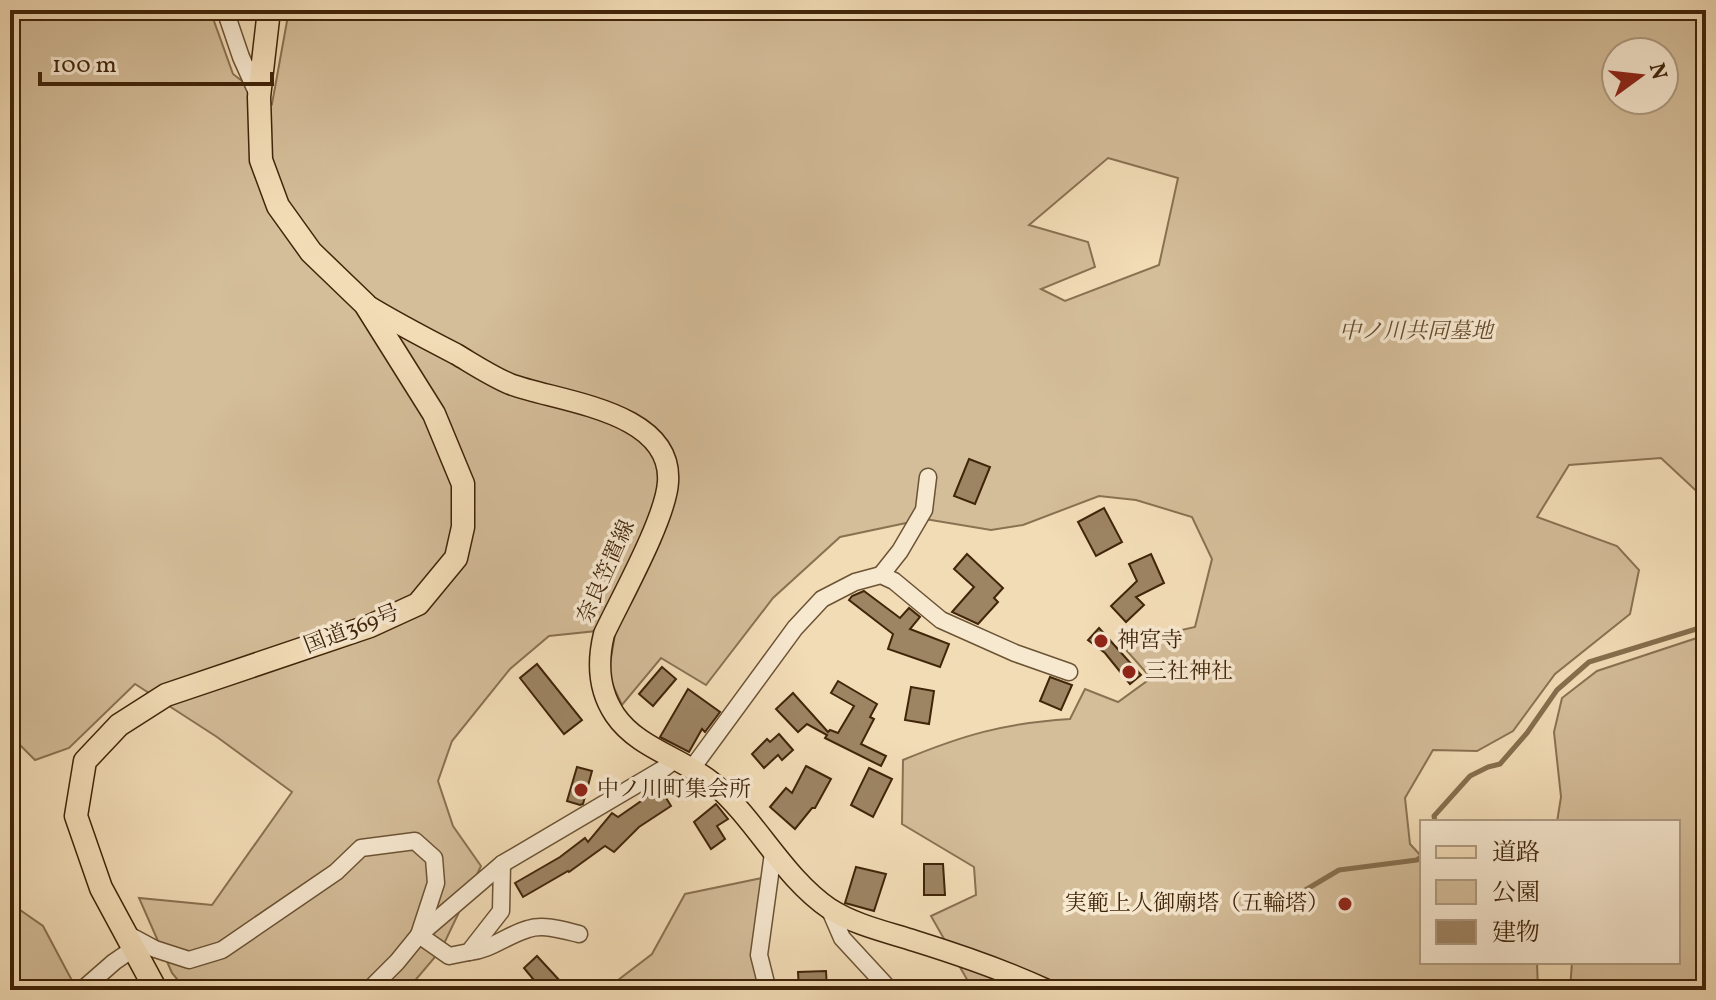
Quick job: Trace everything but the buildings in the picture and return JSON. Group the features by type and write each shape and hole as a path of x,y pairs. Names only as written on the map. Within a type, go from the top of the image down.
{"highway":[{"name":"国道369号","path":"156,990 101,888 76,816 85,761 119,725 166,695 370,626 418,604 456,558 463,527 463,484 434,414 365,304 311,252 278,206 261,160 259,97 269,10"}],"main road":[{"name":"奈良笠置線","path":"365,304 509,383 622,417 657,444 664,454 668,482 660,512 604,634 599,654 599,675 613,712 623,727 640,740 684,763 727,796 773,853 829,908 854,921 1014,974 1047,990"}],"street":[{"path":"225,10 259,97"},
{"path":"372,989 419,935 456,900 502,864 663,769 684,763 822,599 855,582 881,575 900,551 924,510 928,477"},
{"path":"881,575 894,581 941,620 1015,653 1069,672"},
{"path":"82,990 130,941 189,960 222,950 336,872 361,848 392,842 415,841 434,858 436,883 419,935"},
{"path":"766,983 759,955 773,853"},
{"path":"469,952 501,911 502,864"},
{"path":"829,908 842,938 890,990"},
{"path":"419,935 449,956 484,950 529,928 558,928 579,934"}],"green space":[{"name":"中ノ川共同墓地","path":"10,10 210,10 233,74 272,104 289,10 1706,10 1706,500 1661,458 1569,465 1537,517 1617,546 1639,570 1630,614 1555,674 1513,731 1477,751 1433,750 1405,798 1410,844 1420,855 1420,964 1537,964 1538,990 973,990 931,916 976,895 974,867 902,824 903,760 985,732 1070,719 1085,689 1118,702 1151,678 1127,651 1147,638 1195,627 1212,559 1192,517 1136,500 1099,496 1023,525 991,530 925,519 840,537 773,598 706,685 661,658 622,705 608,675 616,629 549,636 510,669 452,741 438,781 453,826 481,866 441,950 407,990 186,990 172,973 139,898 212,905 292,792 217,737 135,684 69,748 35,760 10,735","holes":["1108,158 1178,178 1159,265 1065,301 1041,289 1095,267 1088,242 1029,225"]},
{"path":"1706,635 1706,990 1570,990 1572,964 1680,964 1680,820 1557,820 1561,797 1554,732 1562,698 1597,671"},
{"path":"762,878 769,911 754,990 605,990 652,954 685,894"},
{"path":"10,903 43,926 77,990 10,990"}],"waterway":[{"path":"1706,544 1703,551 1706,563"},
{"path":"1435,820 1434,816 1470,776 1500,764 1527,733 1557,690 1589,662 1706,626"},
{"path":"1302,892 1339,870 1420,858"}],"place":[{"name":"神宮寺","path":"1101,641"},
{"name":"三社神社","path":"1129,672"},
{"name":"中ノ川町集会所","path":"581,790"},
{"name":"実範上人御廟塔（五輪塔）","path":"1345,904"}]}
